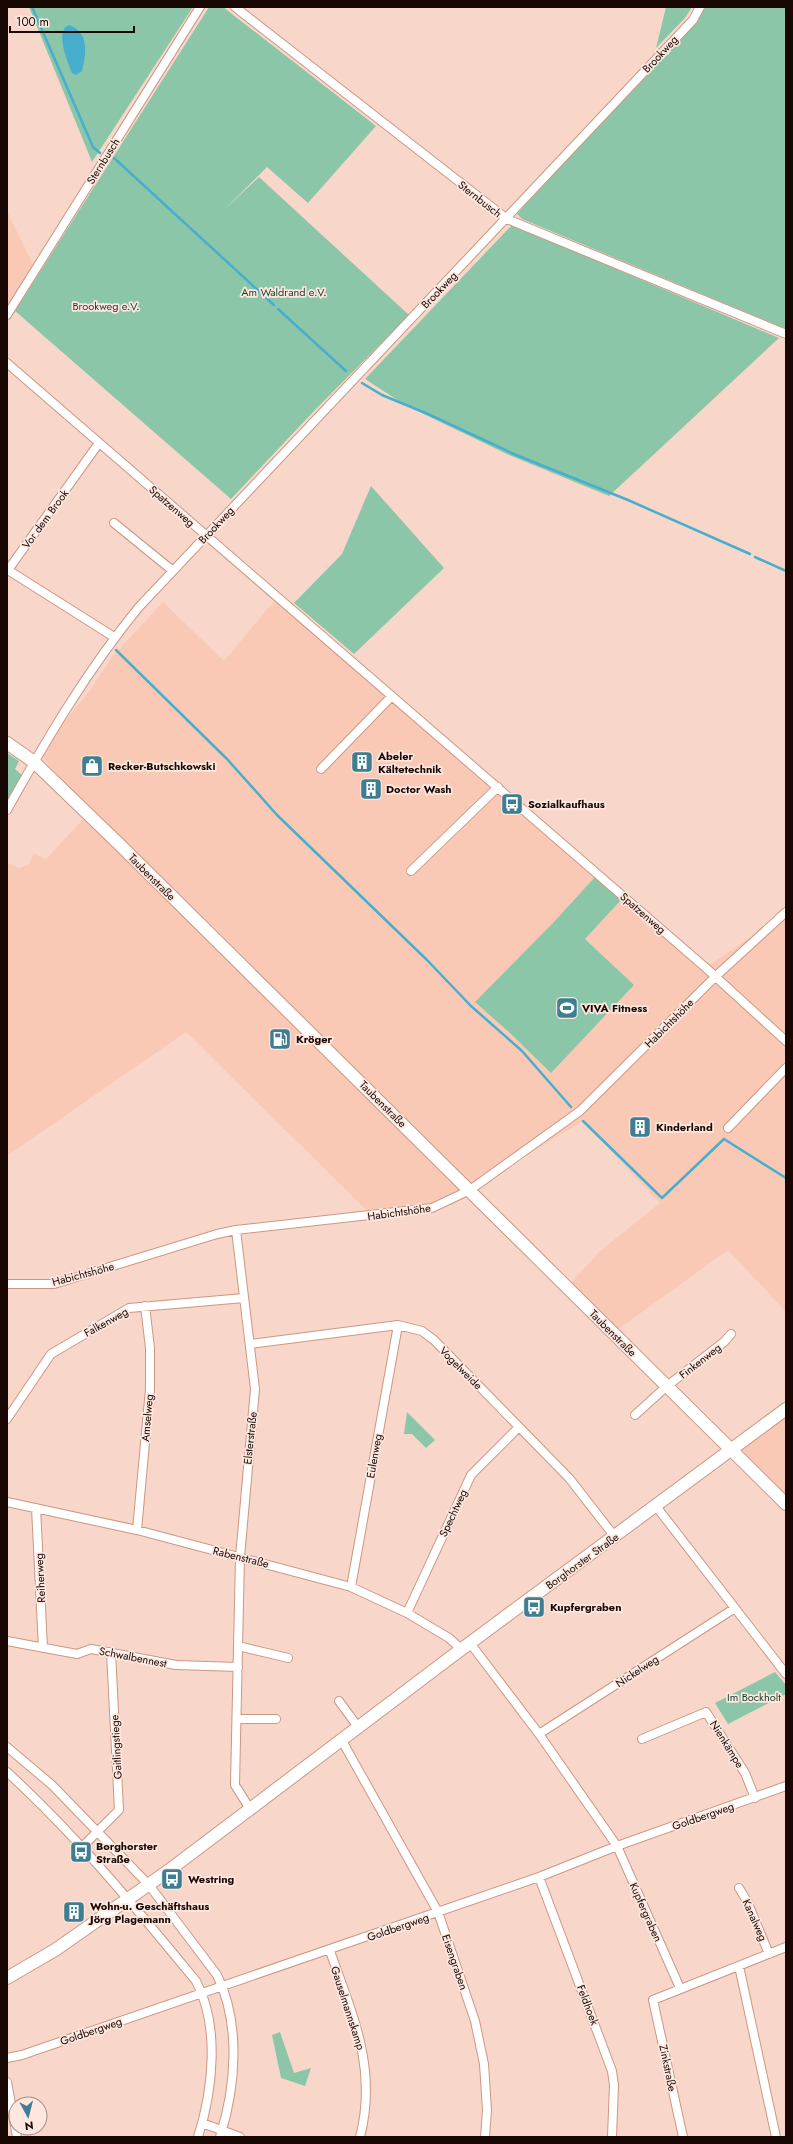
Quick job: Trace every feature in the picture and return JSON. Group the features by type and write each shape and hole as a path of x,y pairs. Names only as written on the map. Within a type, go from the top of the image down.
{"street":[{"name":"Sternbusch","path":"7,315 200,7"},
{"name":"Sternbusch","path":"235,7 507,219 786,334"},
{"name":"Brookweg","path":"7,810 34,762 114,637 206,535 507,219 693,20 700,7"},
{"name":"Spatzenweg","path":"7,363 716,976 786,1041"},
{"name":"Vor dem Brook","path":"99,443 8,570 114,637"},
{"path":"114,522 173,571"},
{"path":"321,769 392,696"},
{"name":"Taubenstraße","path":"7,743 34,762 470,1190 786,1504"},
{"path":"411,871 498,787"},
{"name":"Habichtshöhe","path":"7,1284 54,1284 217,1234 236,1230 432,1208 470,1190 580,1111 716,976 786,912"},
{"path":"728,1128 786,1068"},
{"name":"Elsterstraße","path":"236,1230 255,1389 240,1557 235,1785 250,1809"},
{"name":"Falkenweg","path":"7,1419 51,1354 129,1308 244,1298"},
{"name":"Amselweg","path":"137,1530 150,1389 150,1348 146,1306"},
{"name":"Vogelweide","path":"250,1344 398,1325 422,1330 434,1340 569,1478 615,1537"},
{"name":"Eulenweg","path":"351,1587 398,1325"},
{"name":"Finkenweg","path":"635,1416 667,1386 724,1342 731,1334"},
{"name":"Borghorster Straße","path":"7,1978 55,1950 129,1900 341,1739 786,1409"},
{"name":"Spechtweg","path":"408,1613 470,1475 519,1426"},
{"name":"Rabenstraße","path":"7,1502 137,1530 351,1587 408,1613 466,1646"},
{"path":"655,1505 786,1674"},
{"name":"Reiherweg","path":"36,1508 43,1648"},
{"name":"Nickelweg","path":"539,1734 735,1608"},
{"name":"Schwalbennest","path":"7,1640 77,1654 91,1649 176,1665 238,1667"},
{"path":"238,1646 288,1658"},
{"name":"Kupfergraben","path":"466,1646 539,1734 617,1846 680,1988"},
{"name":"Gaitlingstiege","path":"96,1831 119,1810 111,1652"},
{"path":"339,1701 358,1727"},
{"name":"Nienkämpe","path":"642,1739 706,1712 746,1774 755,1798"},
{"path":"237,1719 276,1719"},
{"name":"Eisengraben","path":"341,1739 438,1912 475,2021 484,2064 486,2137"},
{"path":"7,1747 52,1785 149,1885 217,1975 222,1986 229,2013 234,2042 230,2092 221,2134"},
{"path":"7,1772 37,1799 82,1847 129,1900 196,1981 202,1993 211,2039 211,2063 207,2104 198,2137"},
{"name":"Goldbergweg","path":"7,2058 30,2053 539,1878 617,1846 786,1786"},
{"path":"82,1847 96,1831"},
{"name":"Feldhoek","path":"539,1878 612,2071 614,2085 612,2137"},
{"name":"Kanalweg","path":"739,1888 747,1901 769,1954"},
{"name":"Kanalweg","path":"739,1966 786,1947"},
{"name":"Gauselmannskamp","path":"330,1950 363,2050 367,2086 365,2118 360,2137"},
{"path":"680,1988 739,1966 776,2137"},
{"name":"Zinkstraße","path":"680,1988 653,2000 683,2137"},
{"path":"7,2082 17,2137"},
{"path":"202,2123 221,2134 240,2137"}],"shaded area":[{"path":"7,211 34,266 7,307"},
{"path":"274,601 282,608 286,605 706,967 781,917 786,922 786,1312 728,1250 613,1333 567,1287 600,1251 660,1203 583,1121 470,1190 433,1203 410,1206 372,1216 186,1032 7,1156 7,863 19,868 29,864 34,854 46,859 88,814 39,753 88,693 112,657 163,602 224,661"},
{"path":"786,1409 786,1504 731,1449"}],"green space":[{"path":"29,7 193,7 92,162"},
{"path":"209,7 223,7 376,126 308,203 267,167 223,211 259,177 409,315 314,411 231,499 15,311"},
{"path":"666,7 692,7 685,18 656,48"},
{"path":"703,7 786,7 786,329 522,219 517,214"},
{"path":"512,225 779,338 609,496 509,455 405,405 365,379"},
{"path":"371,486 444,568 354,654 294,603 342,554"},
{"path":"7,753 19,761 15,769 25,778 7,810"},
{"path":"595,877 621,900 585,939 634,985 551,1073 475,1002 552,924"},
{"path":"407,1412 435,1440 426,1448 412,1434 404,1434"},
{"name":"Im Bockholt","path":"775,1672 786,1685 786,1694 728,1724 715,1703"},
{"path":"280,2032 294,2073 311,2068 305,2086 281,2078 272,2035"}],"water":[{"path":"69,25 76,28 80,33 85,45 85,58 82,71 76,75 72,73 70,68 65,55 62,40 65,28"}],"waterway":[{"path":"32,7 93,147 100,153"},
{"path":"114,158 274,305"},
{"path":"278,309 346,371"},
{"path":"362,383 382,395 428,414 516,455 628,500 750,554"},
{"path":"755,557 786,571"},
{"path":"116,650 227,759 277,815 427,960 471,1006 522,1051 571,1107"},
{"path":"583,1121 662,1198 724,1139 786,1178"}],"place":[{"name":"Abeler Kältetechnik","path":"362,762"},
{"name":"Recker-Butschkowski","path":"92,766"},
{"name":"Doctor Wash","path":"371,789"},
{"name":"Sozialkaufhaus","path":"512,804"},
{"name":"VIVA Fitness","path":"567,1008"},
{"name":"Kröger","path":"280,1039"},
{"name":"Kinderland","path":"640,1127"},
{"name":"Kupfergraben","path":"534,1607"},
{"name":"Borghorster Straße","path":"81,1852"},
{"name":"Westring","path":"172,1879"},
{"name":"Wohn-u. Geschäftshaus Jörg Plagemann","path":"74,1912"}],"park label":[{"name":"Am Waldrand e.V.","path":"284,292"},
{"name":"Brookweg e.V.","path":"106,306"}]}
